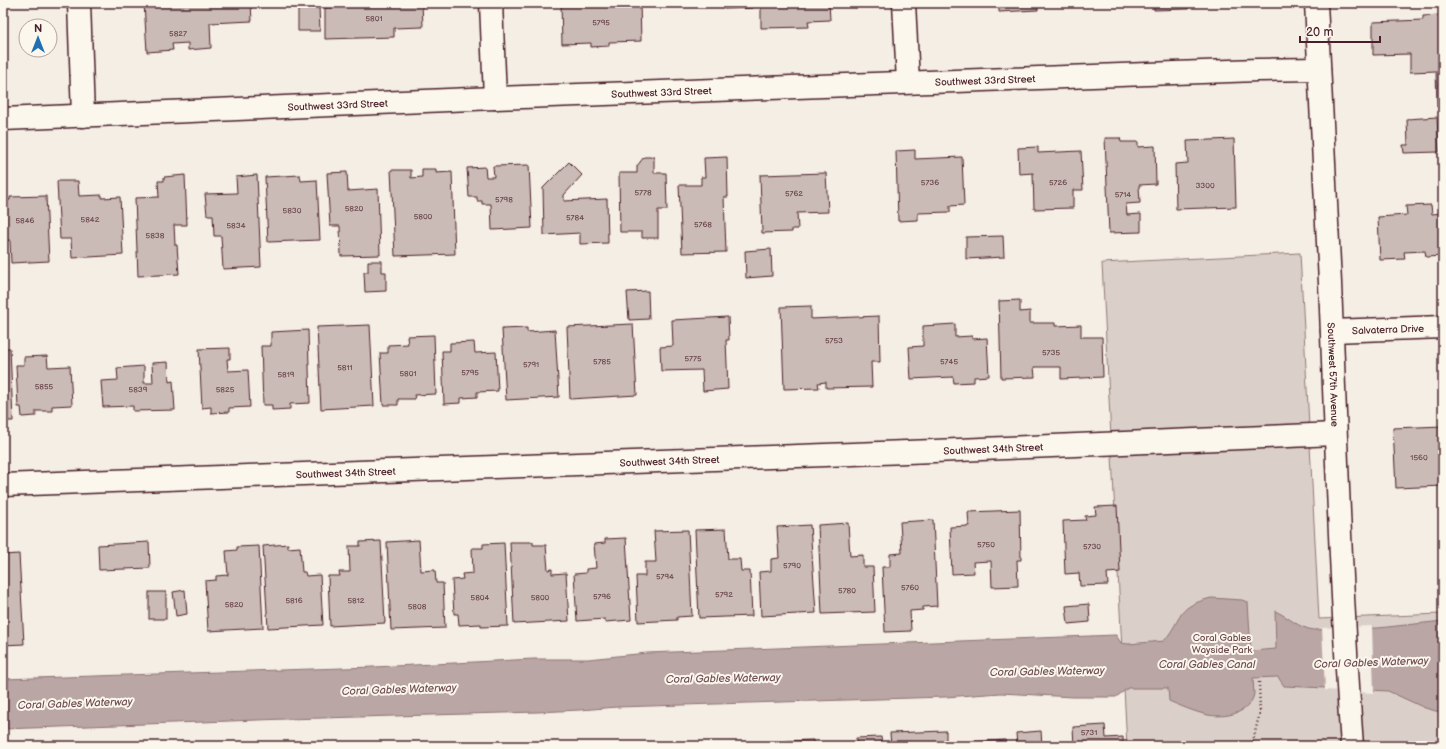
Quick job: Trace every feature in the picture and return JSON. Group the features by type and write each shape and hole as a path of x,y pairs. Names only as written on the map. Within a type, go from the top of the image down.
{"street":[{"path":"79,3 83,116"},
{"path":"491,3 495,98"},
{"path":"904,3 908,82"},
{"name":"Southwest 57th Avenue","path":"1316,3 1332,331 1335,434 1352,746"},
{"name":"Southwest 33rd Street","path":"3,119 908,82 1249,70 1319,69"},
{"name":"Salvaterra Drive","path":"1332,331 1443,327"},
{"name":"Southwest 34th Street","path":"3,485 934,451 1335,434"}],"path":[{"path":"1252,746 1260,711 1259,681"}],"green space":[{"name":"Coral Gables Wayside Park","path":"1300,253 1319,619 1441,614 1443,647 1443,746 1127,746 1102,263"}],"water":[{"name":"Coral Gables Canal","path":"1211,598 1242,600 1248,602 1251,651 1276,649 1275,611 1298,625 1314,630 1378,628 1443,621 1443,713 1425,708 1388,691 1284,686 1278,677 1253,678 1254,694 1252,701 1248,706 1236,713 1222,716 1203,714 1169,701 1168,688 1128,688 1116,697 1073,697 1001,693 945,697 617,707 538,712 3,729 3,679 374,667 534,659 588,659 647,653 1116,635 1121,643 1128,644 1164,641 1186,609 1199,601"}],"pier":[{"path":"1372,626 1374,693 1325,690 1322,628"}],"building":[{"path":"144,3 251,3 252,21 210,23 211,48 188,50 188,43 172,44 173,50 147,52"},
{"path":"348,3 422,3 423,27 394,28 394,37 325,39 325,8 348,7"},
{"path":"561,3 640,3 641,41 609,42 609,46 591,47 591,43 562,44"},
{"path":"724,3 752,3 752,8 724,9"},
{"path":"761,3 829,3 830,20 808,21 809,27 761,28"},
{"path":"999,3 1038,3 1038,10 999,12"},
{"path":"1137,3 1188,3 1188,9 1154,10 1154,6 1137,6"},
{"path":"1441,5 1443,5 1443,107 1437,107 1436,71 1410,72 1410,54 1373,55 1373,22 1423,20 1423,16 1441,15"},
{"path":"319,7 320,31 298,31 298,8"},
{"path":"1437,117 1439,152 1404,153 1403,145 1408,145 1407,119"},
{"path":"1105,138 1120,138 1121,142 1138,142 1138,147 1155,146 1156,184 1139,185 1140,203 1126,204 1127,215 1141,214 1141,232 1109,233"},
{"path":"1234,139 1236,207 1176,209 1175,164 1188,163 1187,141"},
{"path":"1038,147 1038,153 1081,151 1083,190 1073,190 1073,208 1034,209 1033,173 1019,174 1018,148"},
{"path":"915,150 915,159 962,157 964,205 950,206 950,212 918,213 918,220 898,221 896,151"},
{"path":"644,157 654,157 654,173 666,173 667,210 658,210 658,238 642,238 642,232 620,232 619,173 637,173 637,166"},
{"path":"727,157 728,197 724,197 726,252 682,253 679,185 701,185 701,177 705,177 704,158"},
{"path":"569,162 582,175 564,195 564,201 607,199 608,243 580,244 580,233 544,235 543,188"},
{"path":"529,165 532,228 492,230 491,204 482,204 482,201 477,201 477,197 469,197 467,168 485,167 486,177 494,177 493,166"},
{"path":"422,169 436,169 436,173 452,172 455,254 395,256 391,170 411,170 411,178 422,177"},
{"path":"347,172 348,191 378,189 380,255 341,256 340,226 330,226 327,173"},
{"path":"826,173 828,212 797,213 798,229 792,229 792,232 762,233 760,175"},
{"path":"185,175 187,225 174,225 179,274 138,276 135,198 159,197 158,181 164,181 164,177"},
{"path":"257,175 261,267 223,269 221,236 214,236 213,215 207,215 205,194 237,193 236,177"},
{"path":"300,175 301,181 317,180 320,240 268,242 265,177"},
{"path":"57,181 78,181 79,196 102,195 102,198 120,197 123,255 72,258 71,239 60,239"},
{"path":"46,196 49,261 11,263 10,240 3,241 3,200 10,200 10,197"},
{"path":"1431,205 1432,214 1443,213 1443,256 1426,257 1425,251 1404,252 1405,259 1380,260 1378,217 1407,215 1406,206"},
{"path":"1003,236 1004,257 966,259 966,237"},
{"path":"771,249 772,276 746,278 745,251"},
{"path":"368,261 382,261 382,272 386,272 386,291 365,292 364,272 368,272"},
{"path":"648,291 649,319 629,320 627,292"},
{"path":"1020,300 1020,312 1030,311 1030,323 1055,323 1055,326 1081,325 1081,337 1102,337 1103,377 1061,379 1061,367 1034,367 1035,377 1001,378 999,301"},
{"path":"811,306 811,319 879,316 880,362 871,362 872,387 826,388 826,382 818,383 819,388 784,389 781,307"},
{"path":"728,317 729,340 726,340 728,389 703,391 702,370 661,371 660,347 673,346 672,320"},
{"path":"633,324 637,395 570,399 567,327"},
{"path":"955,324 955,337 972,336 972,339 987,338 989,376 974,377 974,382 954,383 953,377 911,379 909,347 923,346 923,326"},
{"path":"370,325 374,406 321,409 317,327"},
{"path":"527,328 527,332 555,330 559,397 506,400 502,329"},
{"path":"308,330 310,403 290,404 290,409 272,410 272,405 263,405 261,346 271,346 271,332"},
{"path":"434,335 436,394 414,395 415,399 398,399 398,405 383,405 380,353 388,353 388,345 408,344 407,336"},
{"path":"474,342 475,353 496,352 498,391 477,392 477,397 461,398 461,403 444,404 442,351 450,351 450,343"},
{"path":"3,348 10,348 13,421 3,421"},
{"path":"230,348 230,359 227,359 228,371 248,370 250,407 229,408 229,412 211,413 211,407 202,408 199,349"},
{"path":"47,356 48,367 70,366 72,405 52,406 52,411 36,411 36,416 22,417 21,407 18,407 16,365 24,365 24,357"},
{"path":"168,362 169,382 173,381 175,410 133,411 133,406 103,407 101,381 118,380 117,368 144,366 144,383 153,383 152,363"},
{"path":"1443,426 1443,486 1396,488 1393,428"},
{"path":"1117,506 1120,572 1107,573 1108,585 1080,586 1079,573 1065,574 1063,521 1086,520 1085,516 1096,515 1095,507"},
{"path":"1020,510 1021,560 1017,560 1018,586 992,587 991,561 973,562 974,573 952,574 950,527 969,526 968,512"},
{"path":"933,520 937,606 923,607 923,610 910,611 911,631 885,632 882,567 890,567 890,554 902,553 900,522"},
{"path":"848,523 850,556 863,555 863,567 873,567 875,612 822,614 818,525"},
{"path":"810,525 816,613 761,616 759,572 771,571 771,559 779,558 777,527"},
{"path":"726,529 728,559 740,559 741,571 750,571 752,616 699,618 695,530"},
{"path":"688,530 692,616 677,617 677,620 638,622 636,576 645,576 645,562 656,562 654,531"},
{"path":"626,538 631,620 605,622 605,619 577,621 574,574 586,573 586,569 596,568 594,544 605,543 605,539"},
{"path":"419,540 421,571 435,570 436,583 443,583 445,628 391,630 387,542"},
{"path":"381,541 385,623 330,626 328,576 340,576 339,572 350,572 349,546 360,546 360,542"},
{"path":"149,542 150,568 99,570 98,545"},
{"path":"510,542 533,542 533,545 546,545 548,570 552,569 552,574 566,573 569,621 514,624"},
{"path":"504,543 508,626 481,627 481,624 459,625 458,614 454,614 452,580 463,579 462,574 473,573 472,548 483,548 483,544"},
{"path":"288,544 288,548 300,547 302,572 305,572 306,576 320,575 323,625 268,628 263,546"},
{"path":"259,546 263,628 208,631 205,581 216,580 216,576 228,575 226,551 237,550 237,547"},
{"path":"19,554 24,644 3,645 3,555"},
{"path":"185,590 187,614 176,616 173,592"},
{"path":"149,592 166,592 166,619 149,619"},
{"path":"1089,604 1090,622 1068,624 1066,606"},
{"path":"1105,725 1106,738 1123,737 1123,746 1074,746 1073,727"},
{"path":"946,731 946,746 891,746 890,733"},
{"path":"1041,731 1042,746 1017,746 1016,733"},
{"path":"881,737 882,746 857,746 856,738"},
{"path":"813,740 813,746 788,746 787,741"},
{"path":"1005,740 1006,746 953,746 952,743"}],"water label":[{"name":"Coral Gables Waterway","path":"1371,662"},
{"name":"Coral Gables Waterway","path":"1047,671"},
{"name":"Coral Gables Waterway","path":"723,678"},
{"name":"Coral Gables Waterway","path":"399,689"},
{"name":"Coral Gables Waterway","path":"75,703"}]}
